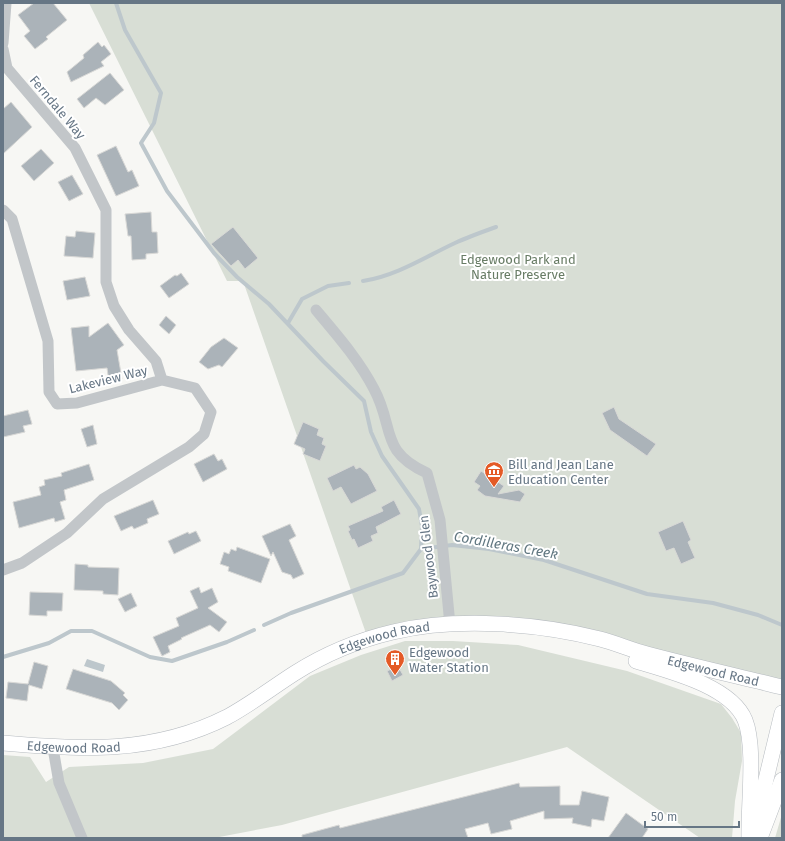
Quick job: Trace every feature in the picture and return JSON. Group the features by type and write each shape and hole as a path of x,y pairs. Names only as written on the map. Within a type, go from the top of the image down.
{"main road":[{"name":"Edgewood Road","path":"3,743 53,748 133,746 182,736 229,716 297,672 344,648 394,632 450,625 524,627 600,639 645,653 782,687"},
{"path":"524,627 673,673 709,688 733,702 745,720 750,743 749,838"},
{"path":"754,838 756,821 782,713"},
{"path":"760,838 782,780"}],"street":[{"path":"3,43 6,3"},
{"name":"Ferndale Way","path":"3,49 7,68 76,148 106,210 106,282 114,306 129,330 156,361 162,380"},
{"name":"Lakeview Way","path":"3,210 12,219 48,341 49,392 57,404 77,403 162,380 195,388 211,412 204,434 189,448 104,499 67,533 22,563 3,570"},
{"name":"Baywood Glen","path":"316,310 347,348 374,389 380,402 390,439 397,454 403,460 426,473 440,520 450,625"},
{"path":"53,748 59,783 82,838"}],"green space":[{"name":"Edgewood Park and Nature Preserve","path":"89,3 782,3 782,687 645,653 487,624 368,639 243,281 227,281"},
{"path":"405,641 453,641 518,645 627,671 721,704 741,733 742,761 735,801 732,838 700,838 567,747 282,825 214,838 3,838 3,755 30,757 46,782 69,767 143,763 213,749 310,676 361,655"},
{"path":"782,814 782,838 775,838"}],"shaded area":[{"path":"87,659 105,665 103,672 84,666"}],"building":[{"path":"34,3 53,3 67,20 46,37 48,39 35,49 24,36 30,31 18,15"},
{"path":"98,42 102,47 104,45 111,54 101,62 104,66 71,82 67,72 84,58 83,55"},
{"path":"110,73 124,90 105,105 96,98 84,108 77,99"},
{"path":"11,102 32,127 3,154 3,109"},
{"path":"116,146 128,172 132,170 139,186 116,196 97,155"},
{"path":"41,149 54,163 34,181 21,166"},
{"path":"72,175 83,194 69,201 58,182"},
{"path":"151,212 152,232 157,232 158,253 146,254 146,259 132,260 131,236 128,236 125,214"},
{"path":"233,227 258,258 245,269 238,260 231,266 211,244"},
{"path":"76,231 95,233 93,258 64,256 66,236 75,237"},
{"path":"181,273 189,284 169,298 160,286 175,275 177,276"},
{"path":"85,277 90,296 67,300 63,281"},
{"path":"166,316 176,325 169,334 159,325"},
{"path":"108,323 124,345 117,350 122,379 109,382 107,368 76,371 71,328 89,326 89,337"},
{"path":"224,338 238,348 222,367 219,365 208,369 199,362 211,347"},
{"path":"614,407 619,419 656,444 647,456 610,430 602,413"},
{"path":"28,410 32,424 23,426 25,432 3,437 3,416"},
{"path":"303,422 319,429 317,435 324,438 322,444 326,446 320,461 303,454 305,449 294,444"},
{"path":"93,425 97,444 87,447 81,429"},
{"path":"214,454 218,461 222,459 227,469 203,482 194,464"},
{"path":"89,464 94,480 64,490 66,500 60,502 65,519 55,522 54,518 19,528 13,502 41,495 39,487 45,485 44,480 62,476 61,473"},
{"path":"354,465 356,469 360,467 368,474 377,491 351,504 341,487 333,491 327,478"},
{"name":"Bill and Jean Lane Education Center","path":"481,471 504,486 498,494 519,490 525,494 520,502 485,496 477,490 480,486 474,482"},
{"path":"153,500 159,514 147,519 148,523 134,529 132,526 121,531 114,516"},
{"path":"394,500 401,514 376,527 378,533 371,536 373,541 358,548 354,539 352,540 348,531 350,530 348,526 383,511 381,507"},
{"path":"683,521 691,540 688,542 695,558 681,564 674,548 666,551 658,532"},
{"path":"290,524 296,536 289,540 304,574 293,579 291,575 282,572 273,552 271,556 262,536"},
{"path":"196,531 201,541 174,554 168,541 188,532 189,534"},
{"path":"237,547 270,559 261,583 228,571 229,567 220,564 224,552 229,554 231,549 236,551"},
{"path":"75,564 88,565 88,567 119,568 118,595 103,594 103,591 74,590"},
{"path":"199,587 201,593 212,588 218,602 208,608 227,622 219,632 210,625 181,638 182,639 168,646 170,652 162,656 153,637 179,626 176,618 198,608 190,591"},
{"path":"30,592 63,593 62,611 47,611 47,616 29,615"},
{"path":"131,593 137,606 125,612 118,599"},
{"path":"34,662 48,666 42,689 29,685 27,701 6,698 8,682 28,684"},
{"name":"Edgewood Water Station","path":"398,666 403,675 392,681 387,671"},
{"path":"73,669 111,681 125,693 123,695 128,700 119,710 112,703 66,689"},
{"path":"519,783 520,787 560,786 560,805 579,805 582,791 609,797 604,821 592,819 591,827 572,823 573,818 544,819 544,811 510,821 512,829 491,834 488,823 465,829 468,838 302,838 302,835 339,825 340,828"},
{"path":"626,813 648,829 642,838 608,838"}],"waterway":[{"path":"116,3 125,30 161,93 154,123 141,143 167,191 214,253 237,277 269,304 323,361 364,401 371,432 382,456 419,509 422,526 421,549"},
{"path":"363,281 387,275 460,241 496,227"},
{"path":"288,323 302,299 328,286 349,283"},
{"name":"Cordilleras Creek","path":"264,625 291,613 403,573 421,549 452,545 489,549 544,560 647,594 713,603 758,615 782,625"},
{"name":"Cordilleras Creek","path":"3,657 49,643 71,631 92,631 150,657 172,661 227,642 254,630"}],"place":[{"name":"Bill and Jean Lane Education Center","path":"494,488"},
{"name":"Edgewood Water Station","path":"395,676"}]}
